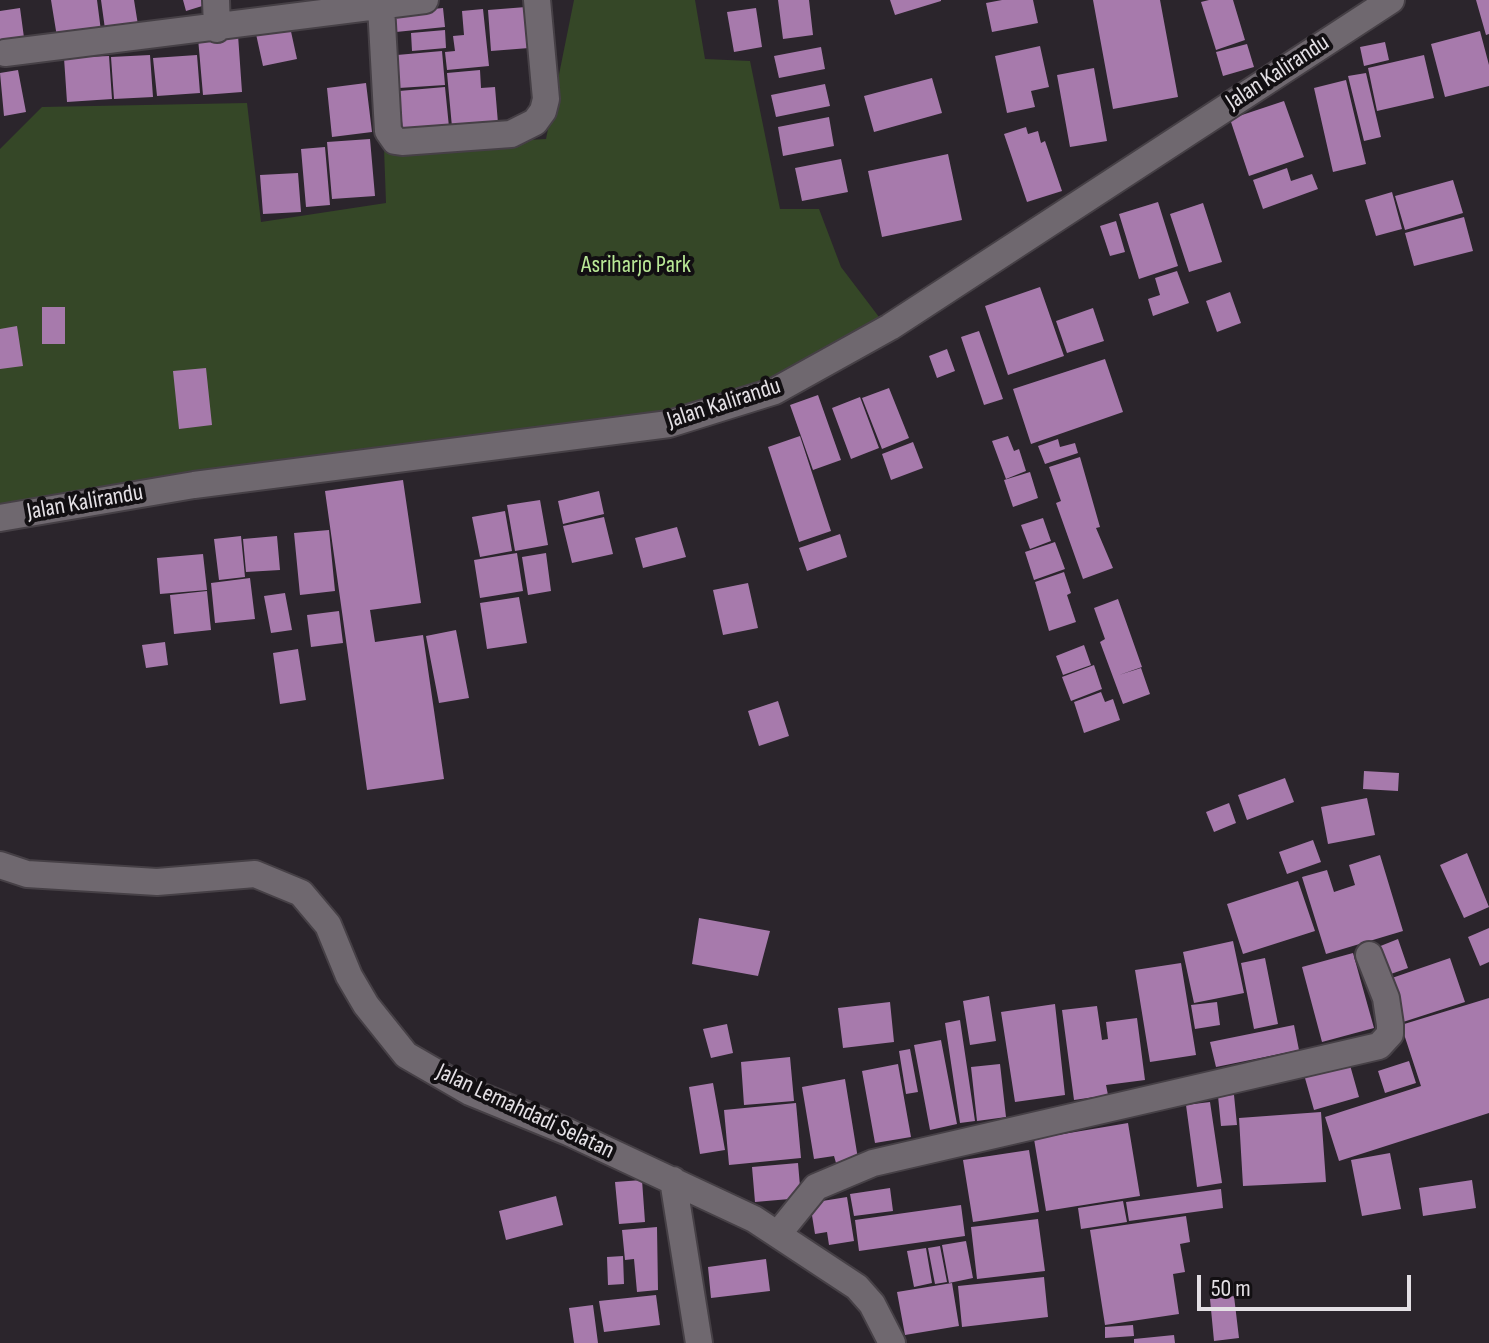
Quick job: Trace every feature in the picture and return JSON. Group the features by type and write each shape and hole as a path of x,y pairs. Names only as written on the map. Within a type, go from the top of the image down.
{"street":[{"path":"216,0 217,29"},
{"path":"5,53 217,29 425,0"},
{"path":"381,6 388,131 395,141 402,142 511,134 535,122 546,99 537,0"},
{"name":"Jalan Kalirandu","path":"0,518 194,485 669,424 775,391 890,327 1391,0"},
{"name":"Jalan Lemahdadi Selatan","path":"0,865 27,874 157,882 255,874 274,879 301,893 328,925 349,976 406,1055 470,1092 673,1180 754,1219 857,1287 872,1304 892,1343"},
{"path":"778,1234 816,1187 873,1163 1379,1046 1390,1034 1390,1025 1386,998 1369,955"},
{"path":"673,1180 699,1343"}],"green space":[{"name":"Asriharjo Park","path":"574,0 695,0 705,59 750,61 780,209 819,209 841,267 879,317 789,377 668,421 0,511 0,149 42,107 247,103 261,222 386,203 384,148 546,139"}],"building":[{"path":"51,0 97,0 101,31 57,37"},
{"path":"101,0 134,0 138,25 105,29"},
{"path":"183,0 211,0 212,3 186,11"},
{"path":"778,0 809,0 813,35 783,39"},
{"path":"890,0 941,0 941,1 895,15"},
{"path":"1033,0 1038,23 992,32 986,3"},
{"path":"1093,0 1160,0 1178,97 1113,109"},
{"path":"1233,0 1245,40 1216,50 1201,2"},
{"path":"1476,0 1489,0 1489,34 1486,35"},
{"path":"526,7 529,48 491,51 488,10"},
{"path":"20,8 25,45 0,49 0,11"},
{"path":"443,8 445,27 396,32 394,13"},
{"path":"756,8 762,47 734,52 727,12"},
{"path":"483,9 489,66 447,70 445,52 455,51 453,36 464,35 462,11"},
{"path":"290,27 297,59 263,66 256,34"},
{"path":"445,30 446,48 412,51 411,33"},
{"path":"1480,31 1489,65 1489,86 1445,97 1431,44"},
{"path":"238,35 242,92 203,95 198,38"},
{"path":"1385,42 1389,60 1364,66 1360,47"},
{"path":"1247,44 1254,67 1223,76 1216,52"},
{"path":"1040,46 1049,87 1031,91 1035,107 1007,113 995,56"},
{"path":"821,47 825,69 779,78 774,56"},
{"path":"442,51 445,85 399,88 397,55"},
{"path":"150,55 153,97 114,99 111,57"},
{"path":"197,55 200,93 157,96 153,58"},
{"path":"1424,55 1434,98 1377,111 1368,68"},
{"path":"109,56 112,99 67,102 64,58"},
{"path":"1094,68 1107,141 1070,147 1057,75"},
{"path":"18,70 26,112 4,116 0,73"},
{"path":"480,70 481,88 495,87 498,123 452,127 447,73"},
{"path":"1366,73 1381,137 1364,141 1348,76"},
{"path":"932,78 942,113 874,132 864,96"},
{"path":"1346,80 1366,164 1333,172 1314,88"},
{"path":"366,83 372,132 332,137 327,88"},
{"path":"825,84 830,106 776,117 771,95"},
{"path":"445,87 449,127 403,131 399,91"},
{"path":"1284,101 1304,157 1249,176 1230,119"},
{"path":"829,117 834,146 783,156 778,127"},
{"path":"1026,127 1028,134 1038,131 1041,143 1045,141 1062,191 1027,202 1004,134"},
{"path":"370,139 375,196 332,199 327,142"},
{"path":"325,147 330,205 306,207 301,149"},
{"path":"948,154 962,220 882,237 868,171"},
{"path":"841,159 848,192 802,201 795,168"},
{"path":"1287,168 1291,181 1312,174 1318,189 1263,209 1253,180"},
{"path":"298,173 301,212 263,214 260,175"},
{"path":"1453,180 1463,213 1405,230 1395,196"},
{"path":"1392,192 1402,229 1376,236 1365,200"},
{"path":"1158,202 1178,266 1139,279 1119,214"},
{"path":"1203,203 1222,262 1189,272 1170,214"},
{"path":"1464,217 1473,251 1414,266 1405,233"},
{"path":"1116,221 1125,252 1110,256 1100,226"},
{"path":"1177,271 1189,303 1153,316 1148,299 1160,295 1155,278"},
{"path":"1040,287 1064,356 1008,375 985,306"},
{"path":"1230,292 1241,323 1217,332 1206,301"},
{"path":"42,307 65,307 65,344 42,344"},
{"path":"1093,308 1104,341 1067,353 1056,321"},
{"path":"17,326 23,366 0,369 0,329"},
{"path":"979,331 1003,399 984,405 961,337"},
{"path":"947,349 955,371 937,378 929,356"},
{"path":"1105,359 1123,412 1031,444 1013,389"},
{"path":"206,368 212,425 179,429 173,371"},
{"path":"889,388 909,438 882,449 862,398"},
{"path":"818,395 841,460 813,470 790,405"},
{"path":"860,397 879,448 851,459 832,408"},
{"path":"800,436 831,531 799,542 768,447"},
{"path":"1008,436 1014,451 1019,449 1026,471 1006,479 992,441"},
{"path":"1058,439 1060,447 1075,443 1078,453 1045,464 1038,446"},
{"path":"913,442 923,468 891,480 882,454"},
{"path":"1080,457 1100,527 1096,528 1113,568 1083,579 1056,503 1061,501 1049,467"},
{"path":"1030,472 1038,498 1013,507 1004,480"},
{"path":"403,480 421,603 370,610 375,642 423,635 444,779 367,790 325,491"},
{"path":"599,491 604,514 563,524 558,501"},
{"path":"540,500 548,545 515,551 507,505"},
{"path":"505,511 512,551 480,557 472,517"},
{"path":"604,517 613,554 572,563 563,526"},
{"path":"1043,518 1051,541 1030,549 1021,525"},
{"path":"677,527 686,557 643,568 635,538"},
{"path":"329,530 335,591 300,595 294,533"},
{"path":"840,534 847,557 807,571 799,548"},
{"path":"241,536 245,577 219,580 214,539"},
{"path":"277,536 280,570 246,572 243,539"},
{"path":"1055,542 1065,569 1034,580 1025,552"},
{"path":"517,553 523,591 480,598 474,560"},
{"path":"546,553 551,591 528,595 522,557"},
{"path":"203,554 207,590 160,594 157,558"},
{"path":"1064,572 1071,593 1067,595 1076,622 1049,631 1035,582"},
{"path":"250,578 255,619 215,623 211,583"},
{"path":"748,583 758,628 723,635 713,590"},
{"path":"207,591 211,630 174,634 170,595"},
{"path":"285,593 292,630 271,633 264,596"},
{"path":"519,597 527,643 487,649 480,603"},
{"path":"1118,599 1142,667 1119,675 1141,668 1150,694 1123,704 1100,642 1105,639 1094,608"},
{"path":"339,611 343,643 311,647 307,615"},
{"path":"456,630 469,698 439,703 426,636"},
{"path":"165,642 168,665 146,668 142,645"},
{"path":"1084,645 1091,665 1063,675 1056,656"},
{"path":"298,649 306,700 280,704 273,653"},
{"path":"1094,665 1102,689 1071,701 1062,677"},
{"path":"1101,692 1105,702 1113,699 1120,720 1084,733 1074,702"},
{"path":"778,701 789,736 759,746 748,711"},
{"path":"1364,771 1399,773 1398,791 1363,789"},
{"path":"1285,778 1294,802 1247,820 1238,795"},
{"path":"1367,798 1375,835 1328,844 1321,807"},
{"path":"1229,803 1236,823 1214,832 1206,812"},
{"path":"1313,840 1321,862 1287,874 1279,852"},
{"path":"1467,853 1489,907 1464,918 1440,865"},
{"path":"1380,855 1403,931 1326,954 1302,877 1327,870 1334,892 1355,885 1349,865"},
{"path":"1298,881 1315,931 1243,954 1227,904"},
{"path":"699,918 770,931 758,976 692,964"},
{"path":"1489,928 1489,962 1480,966 1468,937"},
{"path":"1398,939 1408,968 1388,975 1378,947"},
{"path":"1233,941 1244,993 1194,1003 1183,952"},
{"path":"1353,953 1374,1028 1322,1042 1302,967"},
{"path":"1265,958 1278,1024 1254,1029 1241,963"},
{"path":"1450,958 1465,1002 1403,1022 1389,979"},
{"path":"1181,963 1196,1055 1150,1062 1135,970"},
{"path":"989,996 996,1041 970,1045 963,1001"},
{"path":"1489,998 1489,1113 1339,1161 1325,1117 1421,1086 1401,1025"},
{"path":"890,1002 894,1042 843,1048 838,1008"},
{"path":"1217,1002 1220,1025 1195,1029 1191,1005"},
{"path":"1055,1004 1065,1095 1015,1102 1001,1012"},
{"path":"1097,1006 1102,1040 1108,1039 1106,1022 1137,1018 1145,1080 1106,1085 1108,1095 1074,1100 1062,1010"},
{"path":"960,1020 975,1121 960,1123 945,1023"},
{"path":"727,1024 733,1053 711,1058 703,1029"},
{"path":"1294,1025 1299,1050 1216,1067 1210,1042"},
{"path":"941,1040 957,1124 930,1130 914,1045"},
{"path":"910,1049 918,1092 906,1094 899,1051"},
{"path":"790,1057 794,1101 744,1105 741,1062"},
{"path":"1348,1058 1359,1097 1314,1110 1303,1071"},
{"path":"1409,1061 1416,1083 1385,1093 1378,1071"},
{"path":"898,1064 911,1137 875,1143 862,1071"},
{"path":"1000,1064 1006,1117 977,1121 971,1067"},
{"path":"845,1079 858,1159 836,1163 834,1156 814,1159 802,1087"},
{"path":"713,1083 725,1150 700,1154 689,1087"},
{"path":"1234,1095 1237,1125 1221,1126 1218,1096"},
{"path":"1210,1102 1222,1183 1197,1187 1186,1105"},
{"path":"796,1103 801,1158 729,1165 724,1110"},
{"path":"1321,1112 1326,1182 1243,1186 1239,1118"},
{"path":"1128,1123 1140,1196 1046,1211 1034,1139"},
{"path":"1029,1150 1039,1212 973,1222 963,1160"},
{"path":"1390,1153 1401,1209 1362,1216 1351,1160"},
{"path":"798,1163 801,1198 755,1202 752,1167"},
{"path":"642,1180 645,1222 619,1224 615,1182"},
{"path":"1472,1180 1476,1208 1423,1216 1419,1188"},
{"path":"890,1188 893,1211 854,1216 850,1194"},
{"path":"1221,1189 1223,1208 1129,1221 1126,1202"},
{"path":"556,1196 563,1225 506,1240 499,1211"},
{"path":"847,1197 854,1241 829,1245 827,1232 815,1234 810,1203"},
{"path":"1123,1201 1127,1222 1081,1229 1078,1208"},
{"path":"961,1205 965,1236 859,1251 855,1220"},
{"path":"1186,1216 1190,1242 1180,1244 1185,1272 1173,1274 1179,1314 1105,1325 1090,1230"},
{"path":"1038,1219 1045,1271 977,1279 971,1227"},
{"path":"657,1227 658,1290 637,1292 634,1259 625,1260 622,1230"},
{"path":"966,1241 973,1278 949,1283 942,1245"},
{"path":"940,1246 947,1282 935,1284 928,1248"},
{"path":"926,1248 932,1283 914,1287 907,1251"},
{"path":"623,1256 624,1284 608,1285 607,1257"},
{"path":"766,1259 770,1291 711,1298 708,1267"},
{"path":"1044,1277 1048,1317 962,1327 958,1286"},
{"path":"952,1283 959,1326 905,1335 897,1292"},
{"path":"656,1295 660,1325 604,1332 599,1301"},
{"path":"1234,1296 1239,1338 1214,1341 1210,1299"},
{"path":"593,1305 598,1343 574,1343 569,1308"},
{"path":"1133,1325 1134,1336 1105,1338 1105,1327"},
{"path":"1174,1335 1175,1343 1134,1343 1134,1339"}]}
